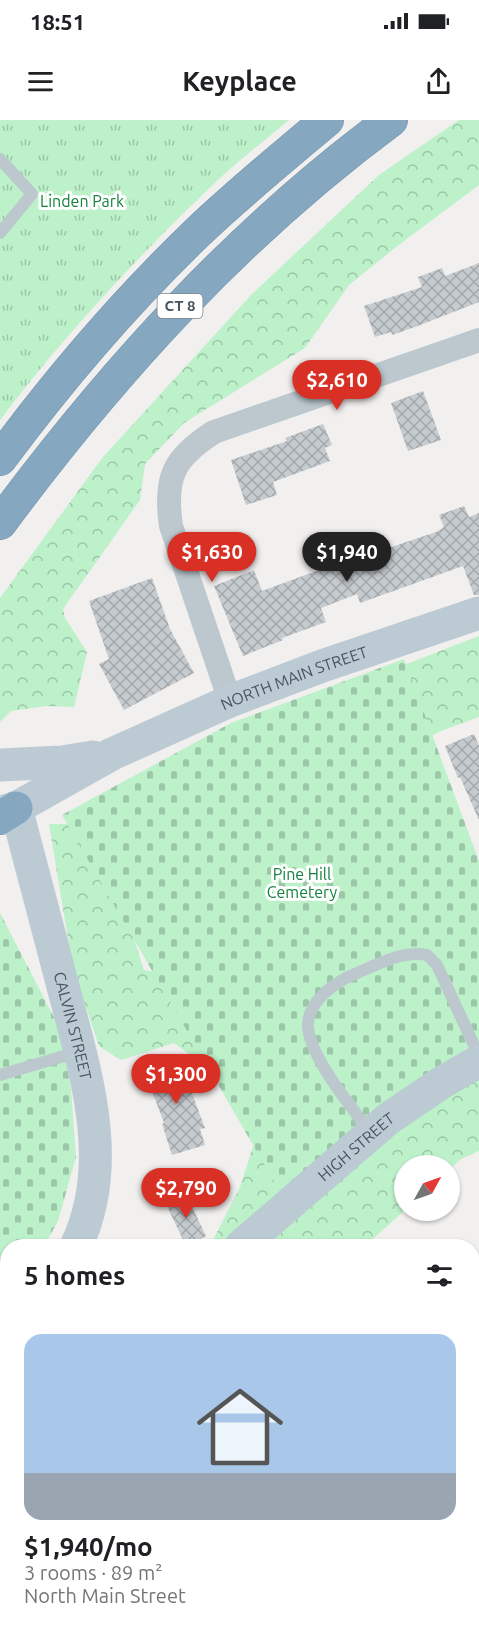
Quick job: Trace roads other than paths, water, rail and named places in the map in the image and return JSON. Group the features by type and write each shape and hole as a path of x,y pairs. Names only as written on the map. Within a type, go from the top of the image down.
{"highway":[{"name":"CT 8","path":"0,459 72,366 134,297 199,231 327,120"},
{"name":"CT 8","path":"0,523 109,384 171,314 302,191 391,120"}],"street":[{"path":"230,701 171,526 167,502 170,480 179,462 193,445 214,432 479,340"},
{"name":"NORTH MAIN STREET","path":"4,808 112,754 230,701 322,666 479,613"},
{"name":"NORTH MAIN STREET","path":"0,765 62,762 112,754"},
{"name":"CALVIN STREET","path":"4,808 89,1088 95,1136 94,1177 89,1213 79,1239"},
{"name":"HIGH STREET","path":"249,1239 388,1119 441,1083 479,1061"}],"lane":[{"path":"0,159 32,194 0,233"},
{"path":"372,1134 337,1087 310,1038 308,1023 312,1010 332,986 382,962 409,954 427,954 437,965 479,1056"},
{"path":"0,1075 64,1056"}],"park label":[{"name":"Linden Park","path":"82,201"},
{"name":"Pine Hill Cemetery","path":"302,883"}]}
